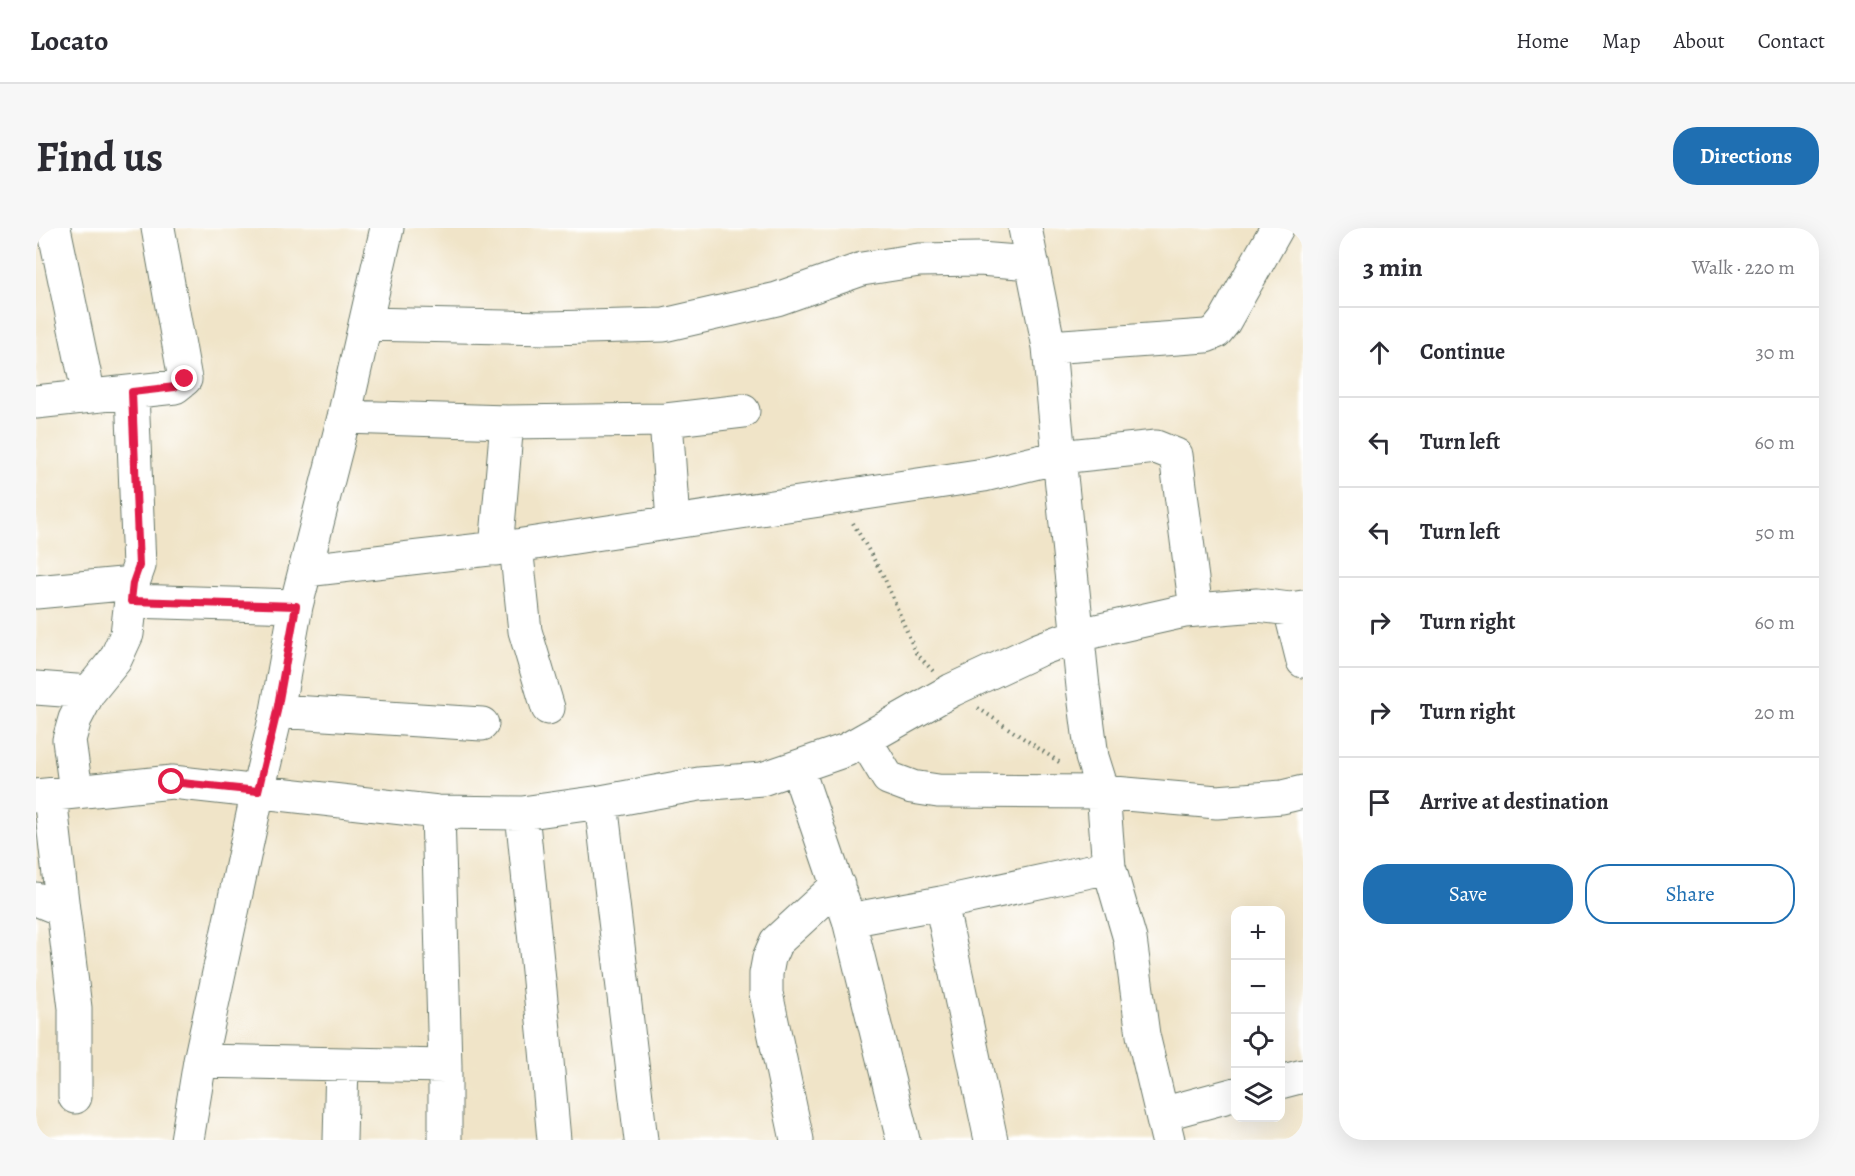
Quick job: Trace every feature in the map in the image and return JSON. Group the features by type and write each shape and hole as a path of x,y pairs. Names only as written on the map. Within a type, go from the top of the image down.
{"street":[{"path":"54,228 89,396"},
{"path":"36,402 175,387 185,379 159,228"},
{"path":"187,1140 200,1061 277,711 296,606 344,417 387,228"},
{"path":"1025,228 1049,346 1092,757 1103,792 1109,867 1130,939 1143,1035 1165,1127 1231,1096"},
{"path":"1049,346 1206,336 1216,332 1224,322 1277,228"},
{"path":"365,324 548,328 664,326 777,299 862,269 919,260 980,259 1032,263"},
{"path":"75,1097 75,1008 49,905 54,794 75,719 89,692 115,660 127,634 132,592 139,566 132,392"},
{"path":"344,417 507,422 666,420 743,411"},
{"path":"666,420 673,522"},
{"path":"507,422 506,548 525,631 548,708"},
{"path":"306,570 506,548 984,476 1059,457 1156,447 1176,455 1196,610"},
{"path":"36,592 132,592 296,606"},
{"path":"54,794 172,782 438,812 522,813 601,802 699,784 762,779 846,750 952,690 1038,650 1078,635 1196,610 1257,605 1297,608 1303,661"},
{"path":"36,688 89,692"},
{"path":"277,711 482,724"},
{"path":"865,740 888,778 912,787 938,791 1103,792 1217,802 1282,797 1303,792"},
{"path":"797,767 849,920 903,1140"},
{"path":"601,802 641,1140"},
{"path":"438,812 445,1140"},
{"path":"522,813 554,1140"},
{"path":"849,920 1109,867"},
{"path":"797,1140 766,993 766,974 769,958 776,942 838,885"},
{"path":"941,903 991,1140"},
{"path":"200,1061 445,1066"},
{"path":"340,1140 342,1064"},
{"path":"1285,1081 1303,1076"}],"route":[{"path":"172,782 258,791 277,711 296,606 131,601 133,583 139,566 132,392 175,387 185,379"}]}
